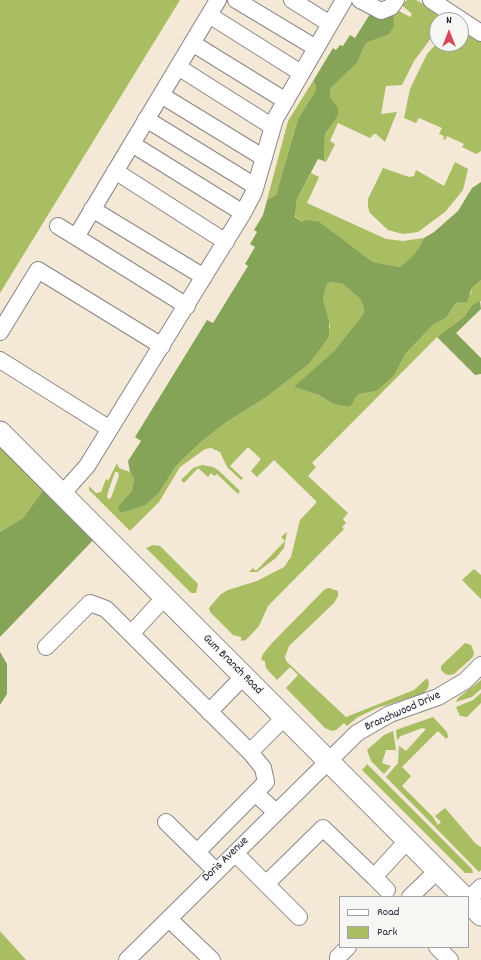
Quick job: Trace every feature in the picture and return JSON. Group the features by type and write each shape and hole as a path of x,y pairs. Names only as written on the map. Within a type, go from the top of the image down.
{"main road":[{"name":"Gum Branch Road","path":"0,432 463,896"},
{"path":"469,901 481,915"}],"street":[{"path":"76,237 218,0"},
{"path":"236,0 316,48"},
{"path":"292,0 330,24"},
{"path":"62,494 87,466 243,213 255,186 273,127 301,73 344,0"},
{"path":"360,0 381,10 391,7 396,0"},
{"path":"431,0 481,33"},
{"path":"209,15 301,73"},
{"path":"192,43 286,101"},
{"path":"178,67 273,127"},
{"path":"161,96 264,158"},
{"path":"146,119 255,186"},
{"path":"132,144 243,213"},
{"path":"115,171 226,242"},
{"path":"92,209 204,277"},
{"path":"58,226 187,306"},
{"path":"0,332 38,270 162,346"},
{"path":"0,360 110,429"},
{"path":"131,634 164,598"},
{"path":"46,647 90,603 106,609 208,712 250,752 263,768 266,782 256,794 197,852"},
{"name":"Branchwood Drive","path":"327,761 365,727 390,714 438,697 465,681 481,665"},
{"path":"208,712 244,676"},
{"path":"250,752 284,718"},
{"name":"Doris Avenue","path":"126,960 327,761"},
{"path":"256,794 276,812"},
{"path":"166,822 216,871"},
{"path":"266,884 323,828 387,890"},
{"path":"374,877 407,841"},
{"path":"235,852 299,917"},
{"path":"411,896 437,871"},
{"path":"469,899 481,887"},
{"path":"168,919 212,960"},
{"path":"338,960 338,957 347,948"},
{"path":"438,948 450,960"}],"green space":[{"path":"0,0 180,0 0,293"},
{"path":"407,0 416,0 439,12 429,12 429,41 414,61 402,85 386,86 381,114 397,112 385,142 376,134 370,138 338,123 330,141 335,144 326,162 324,161 325,134 338,116 330,97 330,89 357,63 366,43 381,37 393,13 397,10 410,17 412,14 402,5"},
{"path":"393,13 394,26 389,34 366,43 357,63 330,89 330,97 338,108 338,116 325,134 324,161 318,159 297,199 295,217 302,222 306,220 320,222 373,262 400,267 411,258 424,238 434,232 458,211 472,188 481,182 481,280 472,288 467,302 457,303 446,318 434,324 406,353 394,376 377,391 359,394 352,405 348,407 333,404 319,395 294,387 335,350 363,314 364,309 360,299 343,284 331,282 327,284 323,299 329,321 329,335 325,343 309,364 265,398 228,421 202,441 176,466 159,493 146,505 121,513 118,509 120,504 132,491 134,479 130,472 128,461 141,441 135,437 207,320 213,323 248,266 245,264 255,247 250,244 257,232 254,230 263,215 267,200 276,195 298,119 316,90 316,86 313,81 333,48 336,50 340,45 343,46 350,35 355,38 370,14 377,18"},
{"path":"469,34 481,42 481,151 476,154 462,147 464,144 447,136 445,140 443,139 444,136 439,134 442,128 419,118 416,123 404,118 410,89 429,52 469,52"},
{"path":"313,81 316,86 316,90 298,119 276,195 267,200 288,121"},
{"path":"455,162 468,169 463,190 445,212 418,232 403,234 388,230 370,213 368,199 383,168 409,177 414,176 416,170 444,186"},
{"path":"311,173 319,177 307,203 386,239 403,241 424,238 411,259 400,267 373,262 320,222 302,222 296,217 294,212 297,199"},
{"path":"481,280 481,301 472,305 464,317 437,337 312,463 316,467 308,476 348,513 343,519 346,523 342,527 344,529 268,606 259,626 246,640 241,641 241,637 233,635 210,612 209,608 221,594 228,590 257,581 284,567 291,557 300,520 317,502 274,460 257,477 251,471 261,459 248,447 230,466 243,478 241,480 227,467 220,452 211,448 205,449 180,467 159,502 130,531 89,490 89,486 96,493 101,492 106,479 108,481 117,463 119,468 130,472 134,479 132,491 120,504 121,513 146,505 159,493 176,466 202,441 228,421 265,398 309,364 325,343 330,327 323,299 327,284 331,282 343,284 360,299 364,309 363,314 335,350 295,387 319,395 333,404 348,407 352,405 359,394 377,391 394,376 406,353 434,324 446,318 454,306 471,294 472,288","holes":["115,472 118,472 119,476 111,498 108,499 108,492"]},
{"path":"480,301 481,309 456,333 481,358 481,374 475,375 437,337 464,317 472,305"},
{"path":"0,434 49,482 23,518 0,532"},
{"path":"202,465 213,467 218,470 240,491 238,494 217,474 214,476 211,473 208,477 198,468 184,483 181,480 193,468"},
{"path":"49,482 100,533 0,637 0,532 23,518"},
{"path":"287,532 284,548 276,558 257,572 249,572 253,568 256,571 285,541 281,537"},
{"path":"153,545 160,546 198,584 196,593 191,593 146,548"},
{"path":"474,569 481,575 481,599 462,580"},
{"path":"329,588 338,591 338,596 334,603 289,646 285,657 286,661 346,717 414,690 427,678 429,682 428,688 424,693 377,708 358,717 347,726 344,723 336,730 332,731 325,728 286,688 298,675 290,667 277,680 266,668 265,661 261,660 263,654 271,644 325,589"},
{"path":"465,643 471,645 474,653 473,657 454,674 445,674 441,670 441,666"},
{"path":"0,652 7,664 7,694 0,705"},
{"path":"481,680 481,689 472,697 456,702 458,698"},
{"path":"481,693 481,703 467,717 460,716 456,707 473,700"},
{"path":"433,717 447,732 448,737 446,739 438,731 402,767 411,776 402,786 433,817 438,825 441,822 435,816 445,808 476,844 481,847 481,870 479,872 386,777 398,763 399,746 406,751 426,729 422,728 401,736 397,740 396,730"},
{"path":"393,731 396,750 386,750 382,763 391,766 384,774 371,761 367,750 384,735"},
{"path":"367,764 472,869 473,873 465,873 362,770"},
{"path":"0,931 26,960 0,960"}]}
